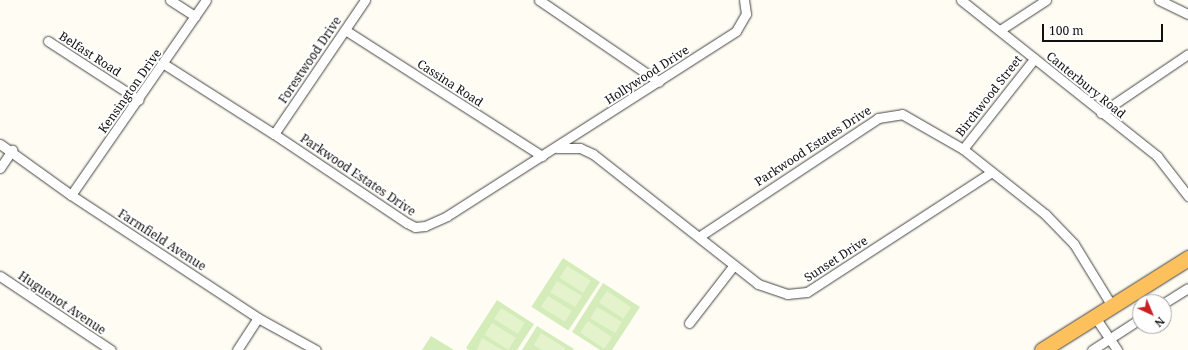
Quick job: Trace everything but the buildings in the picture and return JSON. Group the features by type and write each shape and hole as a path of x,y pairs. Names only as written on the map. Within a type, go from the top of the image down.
{"highway":[{"path":"1042,350 1188,258"}],"street":[{"path":"170,0 195,16"},
{"name":"Kensington Drive","path":"71,196 164,64 206,0"},
{"name":"Forestwood Drive","path":"274,134 365,0"},
{"path":"539,0 659,82"},
{"name":"Hollywood Drive","path":"542,156 736,31 746,14 744,0"},
{"name":"Canterbury Road","path":"961,0 1101,113 1157,156 1188,196"},
{"path":"1000,30 1046,0"},
{"path":"1159,0 1188,14"},
{"name":"Cassina Road","path":"345,30 542,156"},
{"name":"Belfast Road","path":"48,41 139,100"},
{"path":"1101,113 1188,54"},
{"name":"Birchwood Street","path":"963,149 1034,58"},
{"name":"Parkwood Estates Drive","path":"164,64 274,134 414,227 426,226 447,216 542,156"},
{"name":"Parkwood Estates Drive","path":"700,236 878,118 902,114 963,149 990,173 1061,229 1074,244 1112,306"},
{"name":"Farmfield Avenue","path":"0,144 12,150 71,196 258,318 316,350"},
{"name":"Sunset Drive","path":"553,149 580,148 593,154 700,236 734,265 769,289 787,294 807,292 990,173"},
{"path":"0,168 12,150"},
{"path":"689,323 734,265"},
{"name":"Huguenot Avenue","path":"0,276 111,350"},
{"path":"1172,298 1188,288"},
{"path":"1095,316 1117,350"},
{"path":"237,350 258,318"},
{"path":"1092,350 1132,324"}],"green space":[{"path":"563,258 600,282 568,331 531,307"},
{"path":"567,266 591,281 583,293 560,278"},
{"path":"557,281 582,296 575,307 550,292"},
{"path":"603,283 640,307 612,350 600,350 572,332"},
{"path":"607,291 631,307 623,319 599,303"},
{"path":"548,296 572,311 565,322 541,307"},
{"path":"497,300 534,324 517,350 469,350 466,348"},
{"path":"597,307 622,322 615,333 590,318"},
{"path":"501,308 525,323 518,334 494,319"},
{"path":"588,321 612,337 604,349 580,333"},
{"path":"492,323 516,338 508,350 485,335"},
{"path":"537,326 574,349 522,350"},
{"path":"541,333 565,348 564,350 542,350 534,345"},
{"path":"431,336 454,350 422,350"},
{"path":"482,338 502,350 477,350"}]}
